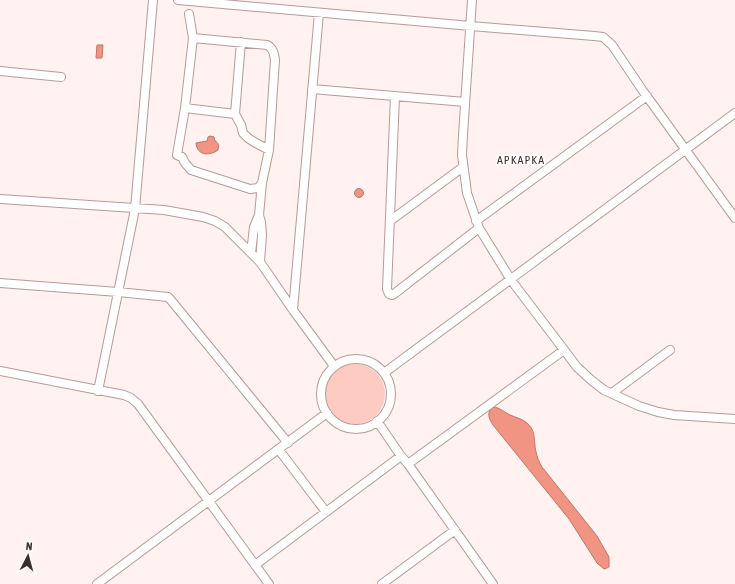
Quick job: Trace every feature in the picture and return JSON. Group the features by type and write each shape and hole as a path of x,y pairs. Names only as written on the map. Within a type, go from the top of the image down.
{"street":[{"path":"98,391 135,209 153,0"},
{"path":"178,0 603,37 612,44 647,96 735,218"},
{"path":"472,0 462,142 463,167 467,193 478,225 511,280 577,367 604,390 639,406 658,412 674,415 735,419"},
{"path":"293,310 319,13"},
{"path":"189,14 193,38 185,108 177,155 182,157 190,170 250,189 258,188 262,183"},
{"path":"193,38 267,45 274,52 275,60 269,150 262,183 259,215 254,227 251,253"},
{"path":"241,42 235,114 241,125 243,133 254,142 269,150"},
{"path":"0,71 61,77"},
{"path":"312,89 465,102"},
{"path":"395,96 387,289 389,294 394,294 403,288 478,225 647,96"},
{"path":"185,108 235,114"},
{"path":"384,373 686,151 735,113"},
{"path":"390,221 463,167"},
{"path":"0,200 174,212 203,217 215,221 225,227 260,262 334,366"},
{"path":"259,215 262,229 260,262"},
{"path":"0,283 165,296 170,299 288,443"},
{"path":"408,464 564,350"},
{"path":"612,393 670,350"},
{"path":"357,359 374,364 384,373 389,383 390,400 385,412 377,421 361,428 349,428 333,420 327,413 321,399 322,387 326,376 334,366 345,361 357,359"},
{"path":"0,371 124,395 131,398 138,404 269,584"},
{"path":"97,584 327,413"},
{"path":"377,421 494,584"},
{"path":"279,450 326,512"},
{"path":"255,565 401,456"},
{"path":"382,584 455,530"}],"shaded area":[{"path":"97,45 103,45 102,58 96,58"},
{"path":"208,137 214,137 218,144 218,150 208,154 201,153 196,143 207,141"},
{"path":"359,188 364,193 359,198 354,193"},
{"path":"355,364 372,369 380,377 385,394 380,411 372,419 355,424 338,419 330,411 325,394 330,377 338,369"},
{"path":"493,407 522,420 531,427 534,435 538,460 597,536 609,557 609,567 604,569 597,563 569,519 493,425 489,418 489,411"}],"district":[{"name":"APKAPKA","path":"521,160"}]}
